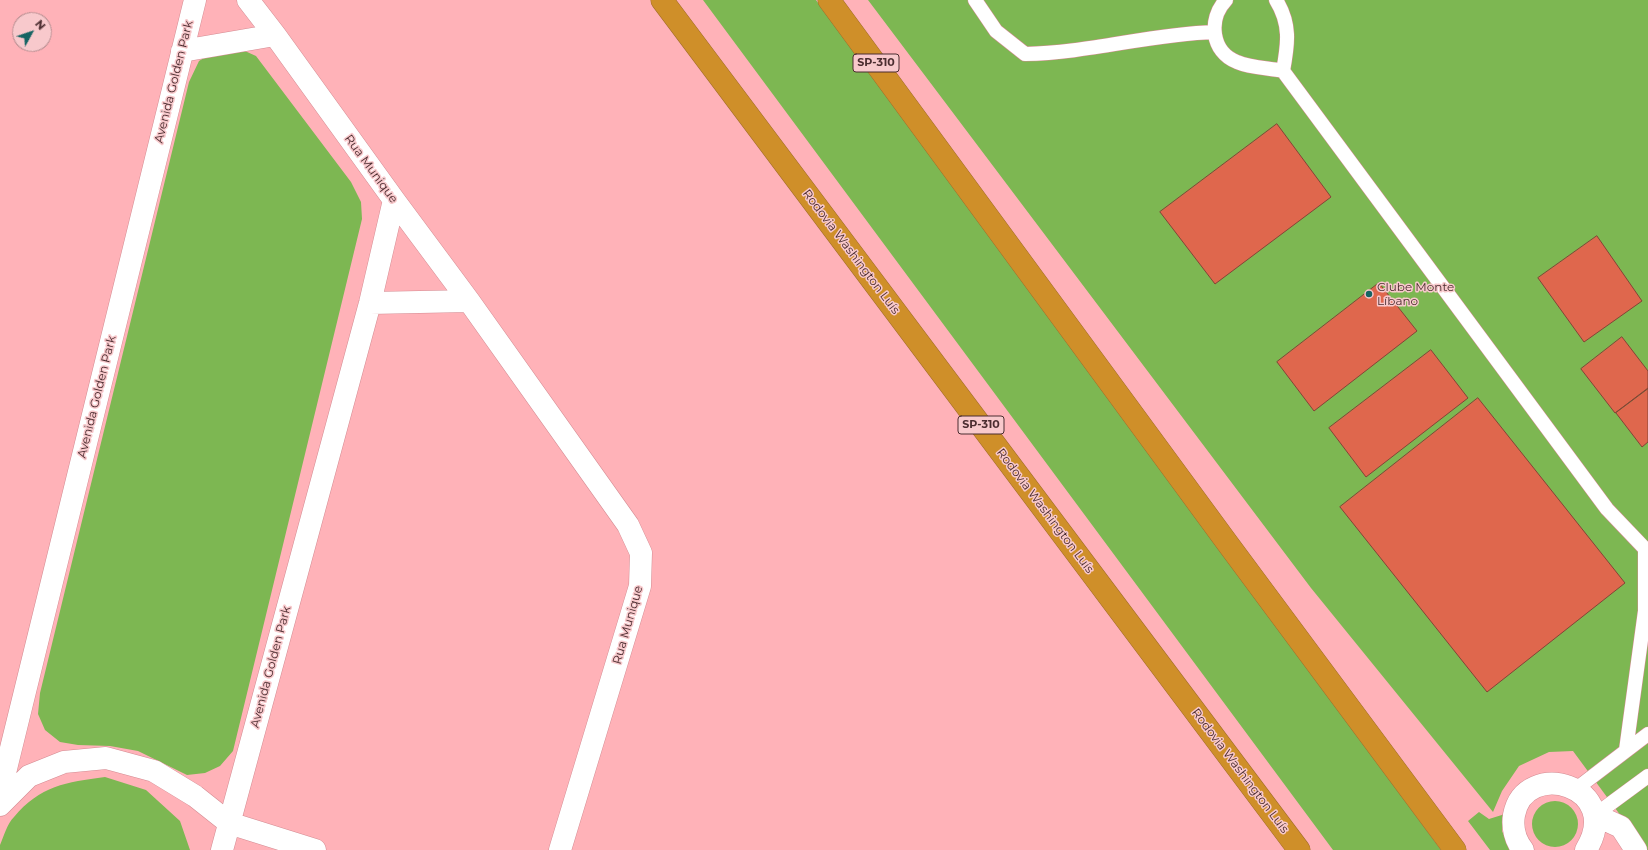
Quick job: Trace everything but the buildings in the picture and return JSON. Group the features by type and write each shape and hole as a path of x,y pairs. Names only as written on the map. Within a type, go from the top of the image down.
{"highway":[{"name":"Rodovia Washington Luís","path":"662,0 1299,850"},
{"name":"SP-310","path":"829,0 1228,544 1452,845"}],"street":[{"name":"Avenida Golden Park","path":"0,793 195,0"},
{"name":"Rua Munique","path":"248,0 469,301 628,525 641,553 640,586 560,850"},
{"path":"182,51 275,35"},
{"name":"Avenida Golden Park","path":"222,850 370,303 394,200"},
{"path":"370,303 469,301"},
{"path":"0,805 29,776 64,762 106,758 154,772 195,796 229,823 315,850"},
{"path":"1523,850 1515,835 1513,823 1515,811 1521,800 1529,791 1552,783 1564,784 1576,789 1591,805 1596,823 1594,837 1586,850"},
{"path":"1594,816 1621,827 1636,850"}],"lane":[{"path":"974,0 996,31 1025,54 1054,54 1186,33 1214,32"},
{"path":"1226,0 1219,7 1214,19 1214,32 1218,44 1226,55 1237,62 1283,71 1606,509 1647,552 1645,611 1626,750"},
{"path":"1276,0 1284,11 1287,23 1287,48 1283,71"},
{"path":"1576,789 1648,734"},
{"path":"1594,816 1648,776"}],"green space":[{"path":"703,0 816,0 1441,850 1333,850"},
{"name":"Clube Monte Líbano","path":"868,0 1648,0 1648,850 1646,850 1573,751 1549,752 1519,766 1502,791 1493,812 1311,588"},
{"path":"236,47 256,56 351,182 361,202 362,219 233,751 220,766 205,773 187,775 138,751 110,746 78,745 60,742 45,730 38,714 40,693 189,82 199,61 217,50"},
{"path":"105,777 146,790 180,821 190,850 0,850 0,845 9,823 34,798 55,787 78,781"},
{"path":"1555,801 1568,805 1574,811 1578,824 1574,837 1568,843 1555,847 1542,843 1536,837 1532,824 1536,811 1542,805"},
{"path":"1479,812 1489,819 1505,814 1502,831 1511,850 1490,850 1468,821"}],"place":[{"name":"Clube Monte Líbano","path":"1369,294"}]}
